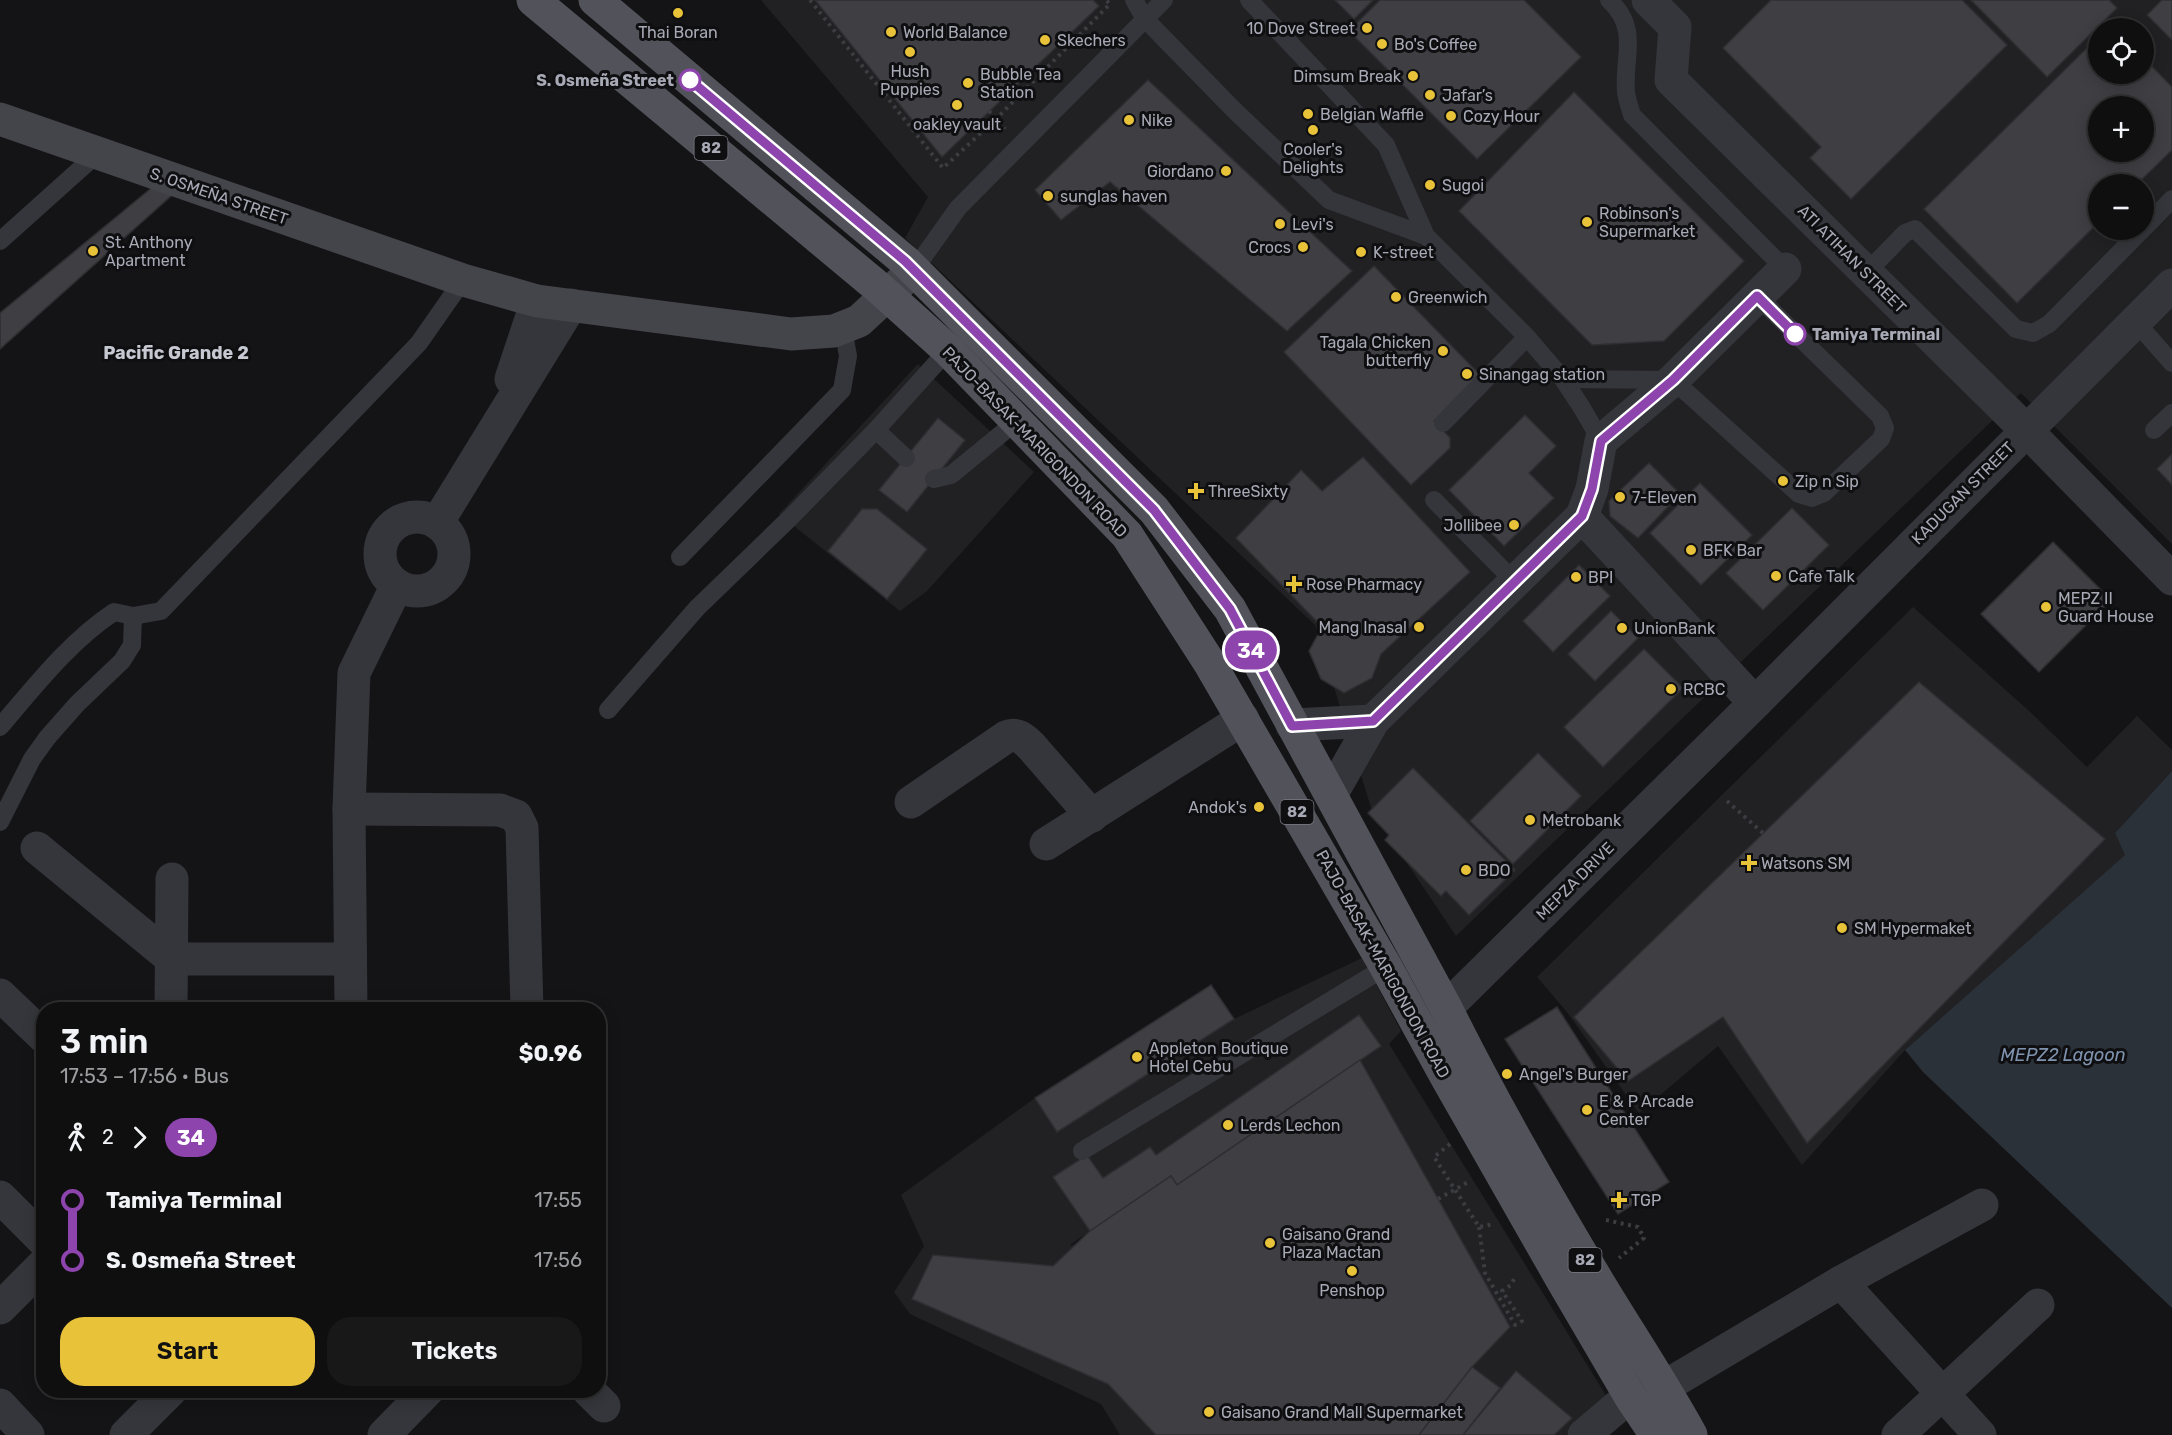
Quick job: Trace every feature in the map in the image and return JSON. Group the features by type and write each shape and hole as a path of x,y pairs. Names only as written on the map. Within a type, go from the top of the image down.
{"main road":[{"name":"PAJO-BASAK-MARIGONDON ROAD","path":"533,0 871,281 948,350 1126,536 1209,662 1243,719 1386,967 1526,1219 1630,1396 1656,1435"},
{"name":"PAJO-BASAK-MARIGONDON ROAD","path":"595,0 914,270 1154,510 1230,609 1446,1008 1474,1065 1574,1240 1691,1435"},
{"path":"948,350 971,327"}],"street":[{"name":"ATI ATIHAN STREET","path":"1648,0 1675,27 1671,80 2027,431 2172,579"},
{"name":"S. OSMEÑA STREET","path":"0,119 463,280 537,301 791,334 834,331 859,321 914,270"},
{"path":"1331,795 1373,721 1582,516 1592,489 1601,441 1673,380 1785,269"},
{"name":"KADUGAN STREET","path":"1755,703 2172,285"},
{"path":"493,435 537,301"},
{"path":"437,523 571,305"},
{"path":"1582,516 1755,703"},
{"path":"415,517 427,518 437,523 447,532 452,543 454,556 452,568 434,587 422,591 409,590 397,585 388,578 380,556 381,545 386,534 404,520 415,517"},
{"path":"351,1002 349,809 354,673 397,585"},
{"name":"MEPZA DRIVE","path":"1446,1008 1755,703"},
{"path":"1046,844 1243,719"},
{"path":"1292,726 1373,721"},
{"path":"911,802 1006,737 1016,735 1022,736 1092,816"},
{"path":"349,809 500,810 516,816 522,828 527,1002"},
{"path":"37,848 172,959 350,959"},
{"path":"171,1002 172,879"},
{"path":"0,995 36,1029"},
{"path":"0,1197 36,1233"},
{"path":"1664,1387 1841,1282 1982,1205"},
{"path":"0,1308 36,1272"},
{"path":"1841,1282 1980,1435"},
{"path":"1898,1435 2038,1305"},
{"path":"1584,1435 1630,1396"},
{"path":"126,1435 163,1398"},
{"path":"396,1431 422,1398"},
{"path":"0,1405 28,1435"}],"lane":[{"path":"1134,0 1145,19 1259,135 1329,200 1426,236"},
{"path":"914,270 958,208 1164,0"},
{"path":"1249,0 1386,145 1426,236 1527,337 1563,379 1601,441"},
{"path":"1609,0 1619,9 1628,29 1626,93 1632,115 1785,269"},
{"path":"0,241 98,153"},
{"path":"2154,218 2172,199"},
{"path":"1866,273 1905,233 1915,230 2016,329 2033,333 2049,324 2132,240"},
{"path":"0,727 54,664 97,624 114,612 133,616 162,611 418,343 463,280"},
{"path":"1563,379 1673,380 1799,494 1812,498 1824,493 1881,439 1886,428 1880,417 1757,296"},
{"path":"2135,321 2172,363"},
{"path":"680,557 842,390 848,356 843,328"},
{"path":"1443,423 1527,337"},
{"path":"608,710 697,608 876,430 948,350"},
{"path":"2154,430 2172,413"},
{"path":"934,479 951,475 1017,421"},
{"path":"876,430 906,458"},
{"path":"1434,500 1514,581"},
{"path":"0,822 32,759 46,738 77,704 122,661 132,645 133,616"},
{"path":"1082,1151 1386,967"}],"path":[{"path":"810,0 943,168 996,119 1110,4 1106,0"},
{"path":"1727,801 1763,833"},
{"path":"1474,1125 1434,1157 1479,1227 1485,1274 1515,1325 1522,1321 1502,1291 1511,1285 1515,1277"},
{"path":"1479,1227 1526,1219"},
{"path":"1606,1220 1638,1227 1644,1238 1617,1259"}],"shaded area":[{"path":"761,0 2172,0 2172,544 2021,393 1456,936 1372,811 1315,625 905,238 928,197"},
{"path":"918,364 1034,472 927,591 900,611 779,514"},
{"name":"SM Hypermaket","path":"1913,607 2028,710 2087,767 2137,716 2172,750 2172,771 2115,833 2126,855 1905,1050 1802,1165 1718,1046 1639,1113 1567,1012 1537,977"},
{"path":"1362,958 1401,1031 1389,1044 1607,1397 1566,1435 1120,1435 1101,1404 910,1314 894,1292 924,1246 901,1195 1035,1098 1211,985 1234,1019","holes":["1254,1129 1071,1246 1090,1231"]}],"water":[{"name":"MEPZ2 Lagoon","path":"2172,771 2172,1308 1923,1072 1905,1050 2125,855 2115,833"}],"building":[{"path":"815,0 1093,0 1099,6 942,157"},
{"path":"1335,0 1373,0 1354,19"},
{"path":"1380,0 1524,0 1581,57 1477,159 1349,31"},
{"path":"1771,0 1962,0 2007,45 1851,199 1810,158 1821,147 1723,48"},
{"path":"1971,0 2109,0 2117,8 2107,18 2088,18 2088,37 2047,77"},
{"path":"2162,0 2172,0 2172,40 2154,22 2154,18 2147,15"},
{"path":"2088,47 2088,84 2154,84 2154,68 2172,87 2172,150 2147,174 2088,174 2088,233 2017,303 1924,209"},
{"path":"1148,80 1352,271 1287,331 1110,182 1061,220 1035,190"},
{"name":"Robinson's Supermarket","path":"1574,92 1744,261 1664,341 1592,345 1459,211"},
{"name":"St. Anthony Apartment","path":"161,180 180,188 0,349 0,313"},
{"path":"1374,266 1481,376 1434,421 1450,438 1450,448 1411,485 1284,352"},
{"path":"1525,415 1556,446 1529,473 1554,498 1504,546 1449,490"},
{"path":"938,418 965,440 907,512 879,490"},
{"path":"2172,454 2172,485 2157,469"},
{"path":"1363,457 1470,572 1381,654 1372,678 1344,693 1321,679 1309,651 1322,627 1236,538 1301,470 1322,491"},
{"path":"1649,463 1680,494 1638,538 1610,516 1609,501"},
{"path":"1700,483 1752,535 1701,585 1650,533"},
{"path":"1792,508 1829,545 1763,610 1726,573"},
{"path":"862,509 877,509 927,549 887,599 828,551"},
{"name":"MEPZ II Guard House","path":"2053,542 2111,600 2039,672 1981,614"},
{"path":"1579,565 1610,596 1553,652 1523,621"},
{"path":"1611,611 1638,638 1595,681 1568,654"},
{"path":"1644,649 1683,688 1603,767 1564,727"},
{"name":"SM Hypermaket","path":"1919,682 2105,839 1807,1143 1723,1017 1628,1081 1574,1017"},
{"path":"1538,753 1581,796 1513,864 1470,821"},
{"path":"1413,768 1515,870 1469,915 1446,891 1441,896 1385,840 1389,835 1368,813"},
{"name":"Appleton Boutique Hotel Cebu","path":"1211,985 1234,1019 1057,1132 1035,1098"},
{"name":"E & P Arcade Center","path":"1557,1007 1669,1182 1618,1214 1505,1039"},
{"path":"1359,1015 1381,1046 1177,1185 1171,1176 1090,1231 1053,1177 1087,1155 1103,1178 1150,1147 1156,1155"},
{"name":"Gaisano Grand Plaza Mactan","path":"1360,1060 1510,1327 1472,1367 1419,1435 1156,1435 1108,1384 912,1299 933,1255 1053,1266 1090,1231 1171,1176 1177,1185"},
{"path":"1472,1367 1500,1388 1463,1435 1419,1435"},
{"path":"1516,1371 1572,1418 1554,1435 1463,1435"}],"bus line":[{"name":"34","path":"690,80 905,261 1154,510 1230,609 1292,726 1373,721 1582,516 1592,489 1601,441 1673,380 1757,296 1795,334"}],"place":[{"name":"Thai Boran","path":"678,13"},
{"name":"10 Dove Street","path":"1367,28"},
{"name":"World Balance","path":"891,32"},
{"name":"Skechers","path":"1045,40"},
{"name":"Bo's Coffee","path":"1382,44"},
{"name":"Hush Puppies","path":"910,52"},
{"name":"Dimsum Break","path":"1413,76"},
{"name":"S. Osmeña Street","path":"690,80"},
{"name":"Bubble Tea Station","path":"968,83"},
{"name":"Jafar’s","path":"1430,95"},
{"name":"oakley vault","path":"957,105"},
{"name":"Belgian Waffle","path":"1308,114"},
{"name":"Cozy Hour","path":"1451,116"},
{"name":"Nike","path":"1129,120"},
{"name":"Cooler's Delights","path":"1313,130"},
{"name":"Giordano","path":"1226,171"},
{"name":"Sugoi","path":"1430,185"},
{"name":"sunglas haven","path":"1048,196"},
{"name":"Robinson's Supermarket","path":"1587,222"},
{"name":"Levi's","path":"1280,224"},
{"name":"Crocs","path":"1303,247"},
{"name":"St. Anthony Apartment","path":"93,251"},
{"name":"K-street","path":"1361,252"},
{"name":"Greenwich","path":"1396,297"},
{"name":"Tamiya Terminal","path":"1795,334"},
{"name":"Tagala Chicken butterfly","path":"1443,351"},
{"name":"Sinangag station","path":"1467,374"},
{"name":"Zip n Sip","path":"1783,481"},
{"name":"ThreeSixty","path":"1196,491"},
{"name":"7-Eleven","path":"1620,497"},
{"name":"Jollibee","path":"1514,525"},
{"name":"BFK Bar","path":"1691,550"},
{"name":"Cafe Talk","path":"1776,576"},
{"name":"BPI","path":"1576,577"},
{"name":"Rose Pharmacy","path":"1294,584"},
{"name":"MEPZ II Guard House","path":"2046,607"},
{"name":"Mang Inasal","path":"1419,627"},
{"name":"UnionBank","path":"1622,628"},
{"name":"RCBC","path":"1671,689"},
{"name":"Andok's","path":"1259,807"},
{"name":"Metrobank","path":"1530,820"},
{"name":"Watsons SM","path":"1749,863"},
{"name":"BDO","path":"1466,870"},
{"name":"SM Hypermaket","path":"1842,928"},
{"name":"Appleton Boutique Hotel Cebu","path":"1137,1057"},
{"name":"Angel's Burger","path":"1507,1074"},
{"name":"E & P Arcade Center","path":"1587,1110"},
{"name":"Lerds Lechon","path":"1228,1125"},
{"name":"TGP","path":"1619,1200"},
{"name":"Gaisano Grand Plaza Mactan","path":"1270,1243"},
{"name":"Penshop","path":"1352,1271"},
{"name":"Gaisano Grand Mall Supermarket","path":"1209,1412"}],"district":[{"name":"Pacific Grande 2","path":"176,353"}]}
